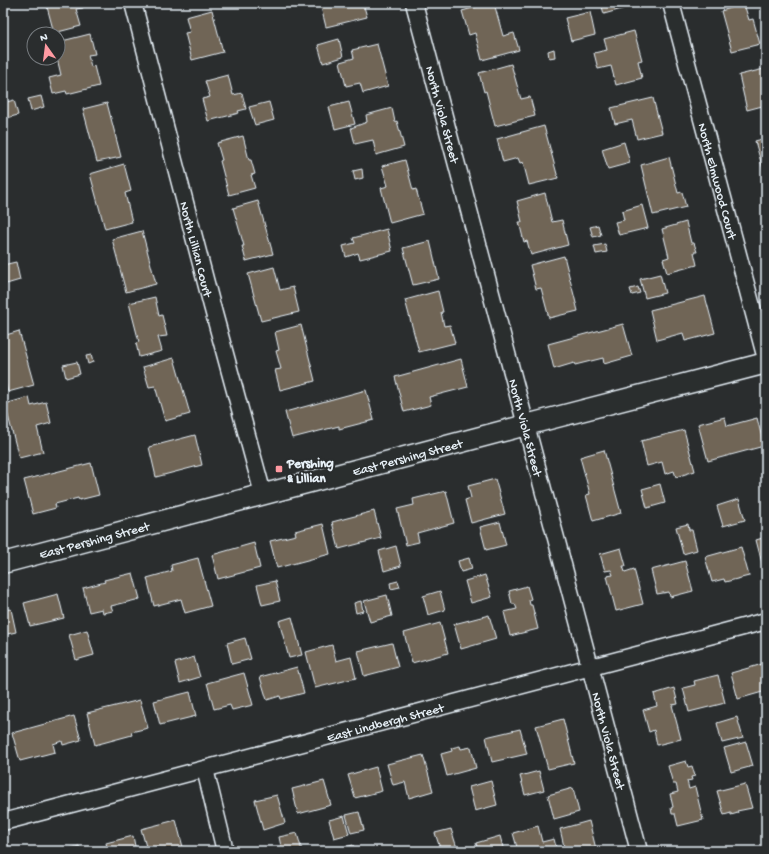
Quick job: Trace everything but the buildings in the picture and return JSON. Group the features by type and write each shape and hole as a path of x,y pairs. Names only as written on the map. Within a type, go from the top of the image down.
{"street":[{"name":"North Lillian Court","path":"133,3 263,494"},
{"name":"North Viola Street","path":"414,3 639,851"},
{"name":"North Elmwood Court","path":"671,3 766,359"},
{"name":"East Pershing Street","path":"3,563 766,363"},
{"name":"East Lindbergh Street","path":"3,822 766,621"},
{"path":"205,769 225,851"}],"place":[{"name":"Pershing & Lillian","path":"279,469"}]}
